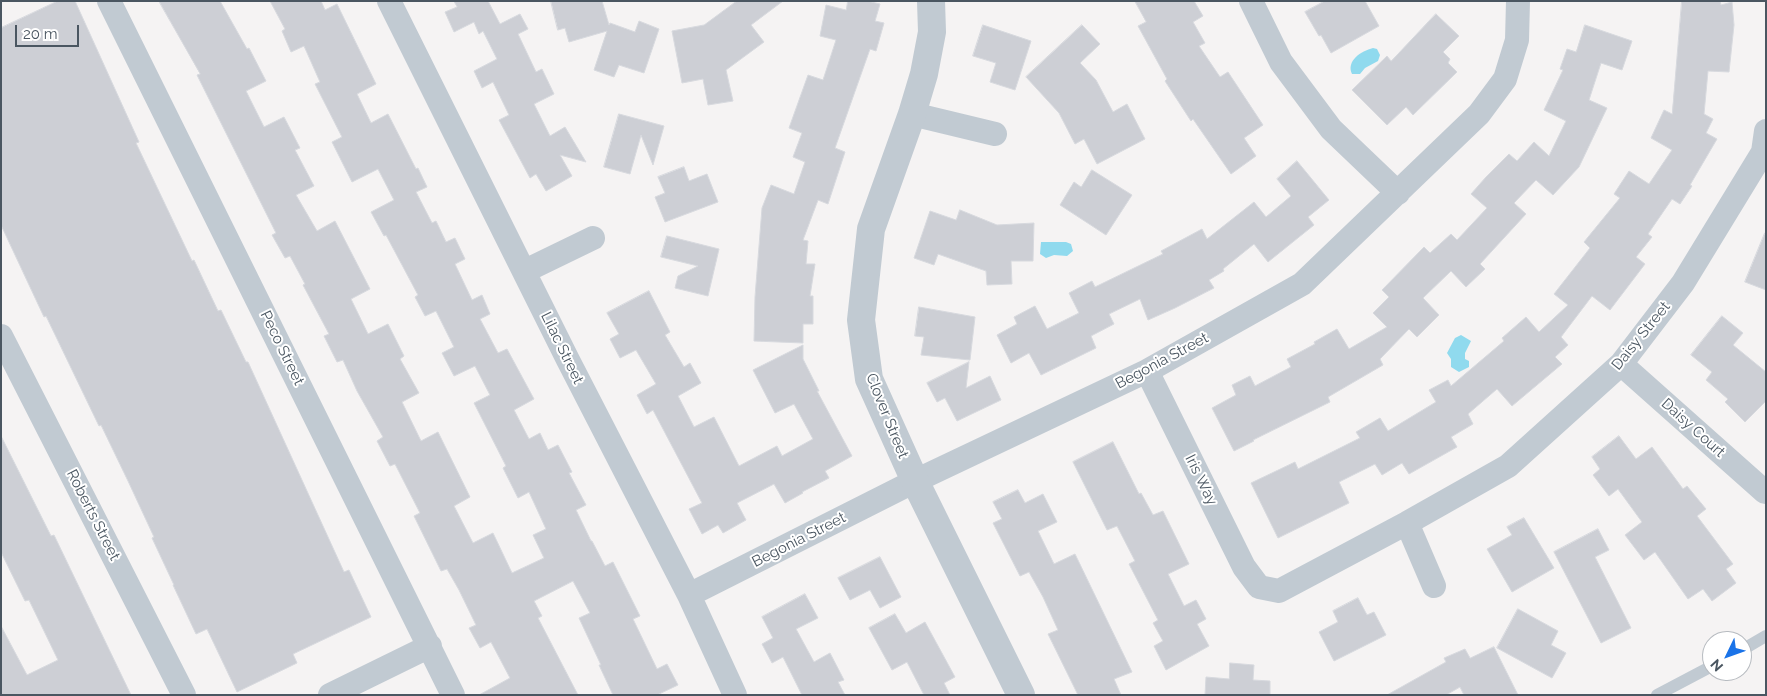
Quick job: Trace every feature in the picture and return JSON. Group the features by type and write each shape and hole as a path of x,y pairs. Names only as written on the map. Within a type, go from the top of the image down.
{"street":[{"name":"Peco Street","path":"110,1 453,695"},
{"name":"Lilac Street","path":"389,1 568,360 689,595 735,695"},
{"name":"Clover Street","path":"931,1 932,32 924,74 912,114 871,229 861,320 869,379 915,481 1021,695"},
{"path":"1251,1 1281,62 1331,129 1398,194"},
{"name":"Begonia Street","path":"689,595 915,481 1148,371 1302,284 1398,194 1479,114 1505,80 1517,40 1518,1"},
{"path":"912,114 995,134"},
{"name":"Daisy Street","path":"1259,587 1279,591 1407,523 1508,466 1621,364 1683,283 1765,145"},
{"path":"525,271 593,238"},
{"name":"Roberts Street","path":"1,336 184,695"},
{"name":"Daisy Court","path":"1621,364 1765,492"},
{"name":"Iris Way","path":"1148,371 1244,567 1259,587"},
{"path":"1407,523 1434,586"},
{"path":"330,695 430,646"}],"lane":[{"path":"1752,644 1766,636"},
{"path":"1657,695 1702,671"}],"water":[{"path":"1373,48 1377,49 1380,55 1378,61 1365,68 1360,74 1352,74 1351,65 1356,57"},
{"path":"1041,242 1066,242 1071,244 1073,251 1067,256 1054,255 1046,258 1040,254"},
{"path":"1461,335 1471,341 1465,353 1465,359 1469,361 1469,367 1459,372 1451,367 1451,359 1447,353 1455,338"}],"building":[{"path":"58,1 75,1 139,142 136,143 192,261 194,260 218,311 221,310 246,362 248,362 344,572 349,570 371,617 293,654 297,663 237,692 207,629 196,634 128,481 46,316 44,317 1,225 1,28"},
{"path":"159,1 220,1 247,49 249,48 266,81 246,91 264,127 284,117 300,148 295,150 314,186 296,195 317,231 335,221 370,289 351,299 368,334 388,324 404,356 400,359 419,393 402,402 421,441 438,432 470,497 454,506 473,543 493,533 512,573 544,558 533,535 546,529 529,492 518,498 503,468 506,466 474,403 490,395 475,366 454,376 442,353 454,347 436,311 425,316 415,297 418,295 386,235 384,236 371,212 394,200 378,169 352,182 332,142 342,137 315,84 320,82 304,46 291,52 282,31 285,29 270,1 321,1 325,10 337,4 376,84 357,94 371,123 388,114 427,187 416,192 432,223 436,221 446,242 455,238 465,259 455,264 472,300 482,295 490,314 480,319 498,353 507,349 534,399 514,410 529,439 540,433 548,450 558,445 572,472 569,473 586,505 576,510 591,541 605,566 613,562 640,616 633,619 657,669 667,664 678,685 657,695 613,695 579,618 590,613 573,581 534,601 542,616 538,618 578,695 479,695 510,678 491,642 480,648 469,628 476,625 459,590 447,569 441,571 414,516 420,513 395,464 390,466 377,441 383,437 357,391 343,360 337,362 324,336 329,334 303,285 305,284 290,256 285,258 272,235 276,233 197,75 200,74"},
{"path":"454,1 488,1 500,24 520,14 528,29 518,34 536,72 542,69 554,94 534,104 550,136 565,127 586,162 560,155 572,176 546,191 536,174 530,178 499,120 509,115 493,82 482,88 474,71 497,59 483,31 479,34 474,22 454,32 445,12 457,7"},
{"path":"551,1 602,1 609,25 610,23 635,32 639,21 659,29 644,73 619,65 614,77 594,70 607,31 569,42 565,28 558,30"},
{"path":"737,1 783,1 751,25 764,42 726,70 733,101 708,105 703,79 682,83 672,31 704,25"},
{"path":"848,1 867,1 880,4 875,21 884,23 876,51 870,49 835,148 845,152 828,204 818,200 803,240 808,241 806,264 815,264 810,296 813,296 813,324 803,324 803,343 754,341 755,297 762,208 771,185 794,194 805,162 793,157 802,133 789,128 808,75 823,80 836,40 820,36 826,5 846,10"},
{"path":"1135,1 1194,1 1203,16 1193,22 1205,43 1199,46 1220,77 1228,72 1263,125 1244,138 1256,156 1231,174 1193,119 1191,121 1165,81 1167,79 1138,26 1146,22"},
{"path":"1325,1 1365,1 1379,26 1331,53 1305,12"},
{"path":"1682,1 1720,1 1721,5 1732,2 1734,25 1729,72 1708,71 1704,114 1713,119 1706,133 1717,139 1690,185 1692,186 1680,204 1672,199 1648,234 1652,237 1636,257 1645,264 1610,310 1592,296 1561,337 1568,345 1555,357 1562,364 1512,406 1497,389 1468,414 1473,424 1451,437 1457,447 1409,474 1402,463 1382,475 1375,464 1339,482 1349,503 1278,538 1251,483 1295,462 1298,469 1360,438 1356,432 1380,418 1388,431 1436,402 1429,390 1448,380 1451,386 1504,341 1502,338 1526,317 1539,332 1568,305 1554,294 1590,248 1584,242 1620,198 1614,194 1629,171 1649,184 1672,150 1651,138 1664,110 1672,114"},
{"path":"1436,14 1459,36 1443,52 1450,59 1448,63 1457,72 1413,115 1406,107 1387,125 1352,90 1387,56 1391,61"},
{"path":"983,25 1031,41 1015,90 990,82 996,63 973,56"},
{"path":"1082,25 1100,44 1080,63 1096,80 1113,112 1127,104 1145,139 1097,164 1084,139 1075,144 1059,113 1026,77"},
{"path":"1585,25 1632,41 1622,70 1601,63 1589,100 1607,108 1579,167 1553,195 1536,180 1514,203 1526,214 1480,264 1485,269 1466,287 1451,271 1423,298 1439,315 1417,337 1409,329 1380,359 1383,365 1328,397 1330,402 1234,451 1212,408 1236,395 1232,385 1250,376 1255,386 1291,367 1287,359 1315,344 1314,342 1337,329 1349,349 1387,327 1373,313 1389,297 1382,290 1424,247 1430,253 1451,234 1457,240 1487,208 1471,194 1486,177 1509,154 1517,161 1534,142 1549,156 1566,121 1544,110 1563,70 1560,69 1567,49 1576,52"},
{"path":"619,114 664,126 653,165 641,135 630,174 604,167"},
{"path":"1297,161 1329,200 1308,217 1314,225 1268,262 1254,244 1223,269 1224,271 1209,280 1214,288 1175,308 1148,320 1140,299 1109,314 1114,324 1091,336 1096,348 1041,375 1029,353 1011,363 997,335 1017,324 1014,317 1035,306 1047,329 1079,313 1069,293 1092,281 1095,287 1163,254 1161,251 1202,229 1207,239 1254,202 1266,217 1291,196 1277,179"},
{"path":"684,167 689,181 707,174 718,202 665,222 655,197 665,193 658,177"},
{"path":"1092,170 1132,195 1106,235 1060,205 1074,182 1081,187"},
{"path":"960,210 997,225 1034,223 1033,261 1011,261 1012,284 987,285 986,271 938,254 934,265 914,258 930,211 956,220"},
{"path":"1766,233 1766,290 1745,282"},
{"path":"667,236 719,249 708,296 675,288 678,276 698,266 661,257"},
{"path":"649,291 670,332 665,335 684,367 690,363 701,383 678,396 694,427 714,417 739,466 777,446 782,456 813,439 794,404 775,413 753,370 803,345 803,359 819,391 817,391 852,456 825,471 829,478 785,503 774,484 737,503 746,520 723,533 718,525 702,534 689,509 702,503 653,410 647,414 637,395 656,384 636,350 620,358 610,339 619,334 607,313"},
{"path":"919,307 975,317 970,360 921,355 924,337 915,336"},
{"path":"1722,316 1743,333 1733,345 1766,372 1766,401 1745,422 1725,402 1728,399 1706,380 1712,372 1691,355"},
{"path":"969,362 966,388 990,376 1001,400 957,421 945,398 937,402 927,383"},
{"path":"1,436 51,536 54,535 131,695 1,695 1,626 27,675 58,660 29,600 25,601 1,552"},
{"path":"1619,436 1636,459 1652,447 1683,489 1687,486 1706,509 1697,516 1733,564 1726,569 1736,583 1712,601 1703,589 1688,599 1655,552 1644,560 1625,535 1642,522 1618,489 1609,496 1593,475 1600,469 1592,457"},
{"path":"1113,442 1139,494 1141,493 1153,515 1163,511 1189,564 1168,574 1184,606 1196,600 1206,619 1197,624 1209,646 1166,670 1154,646 1163,641 1153,623 1158,620 1129,564 1135,561 1117,526 1107,530 1073,462"},
{"path":"1018,490 1025,503 1043,494 1057,522 1038,531 1054,564 1075,554 1132,672 1114,679 1121,695 1078,695 1048,634 1058,630 1043,597 1029,572 1020,576 993,523 1002,519 993,502"},
{"path":"1524,518 1554,568 1512,592 1487,549 1512,535 1507,527"},
{"path":"1598,529 1609,550 1595,557 1631,628 1601,643 1554,552"},
{"path":"880,557 901,597 880,608 870,590 850,600 838,578"},
{"path":"805,594 818,618 796,629 814,662 830,653 844,680 838,682 845,695 802,695 783,657 772,663 762,644 773,638 762,617"},
{"path":"1358,598 1367,615 1374,612 1386,635 1334,661 1319,632 1338,622 1333,611"},
{"path":"1518,609 1558,631 1551,645 1566,653 1552,678 1497,648"},
{"path":"895,614 906,633 925,622 955,677 944,683 950,695 924,695 907,662 892,670 869,628"},
{"path":"1494,647 1518,695 1464,695 1460,687 1446,695 1387,695 1446,662 1444,658 1465,649 1470,658"},
{"path":"1230,663 1254,665 1253,680 1270,681 1270,695 1205,695 1206,677 1229,679"}]}
